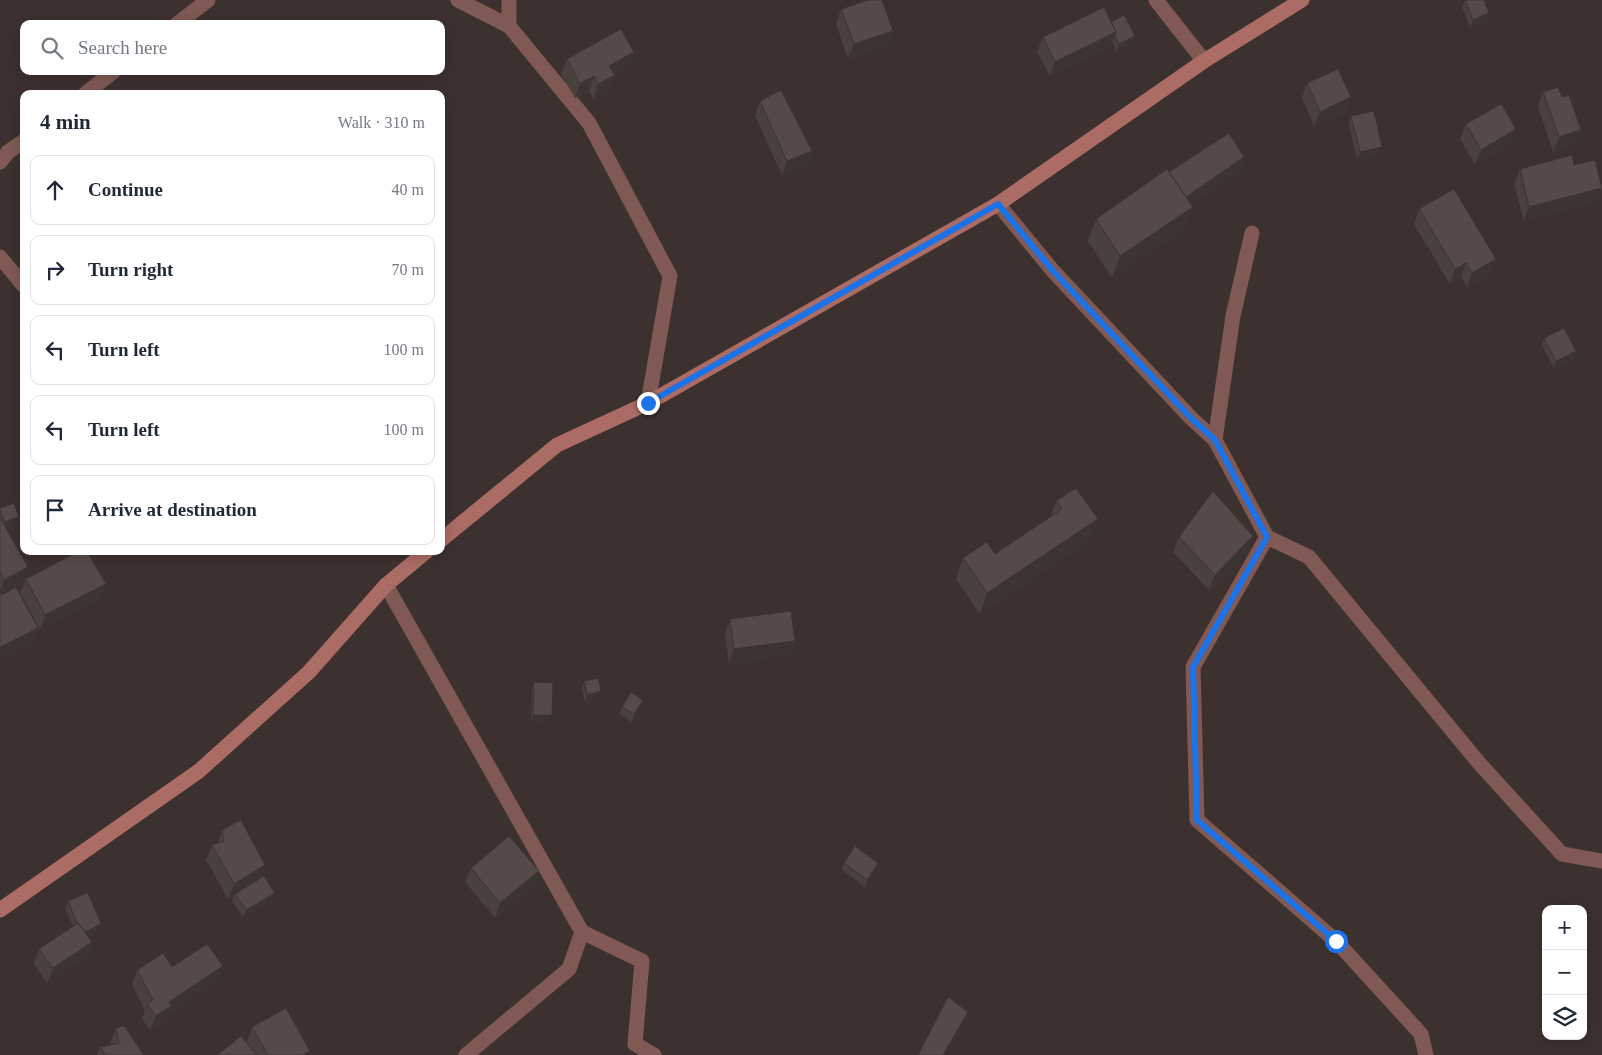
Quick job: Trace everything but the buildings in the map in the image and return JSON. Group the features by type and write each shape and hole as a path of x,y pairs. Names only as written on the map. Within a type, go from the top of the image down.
{"street":[{"path":"182,20 208,0"},
{"path":"458,0 510,26 589,123 670,276 648,403"},
{"path":"509,0 510,26"},
{"path":"1156,0 1204,61"},
{"path":"445,537 556,445 648,403 998,204 1204,61 1302,0"},
{"path":"90,90 109,75"},
{"path":"0,162 8,152 20,144"},
{"path":"998,204 1053,271 1191,418 1215,440 1267,537 1308,557 1480,763 1562,854 1602,861"},
{"path":"1215,440 1232,316 1252,233"},
{"path":"0,257 20,281"},
{"path":"1267,537 1193,667 1197,820 1336,941 1420,1034 1426,1055"},
{"path":"0,910 199,771 309,672 386,584 422,555"},
{"path":"386,584 582,932 642,961 635,1044 654,1055"},
{"path":"466,1055 569,969 582,932"}],"route":[{"path":"648,403 998,204 1053,271 1191,418 1215,440 1267,537 1193,667 1197,820 1336,941"}]}
